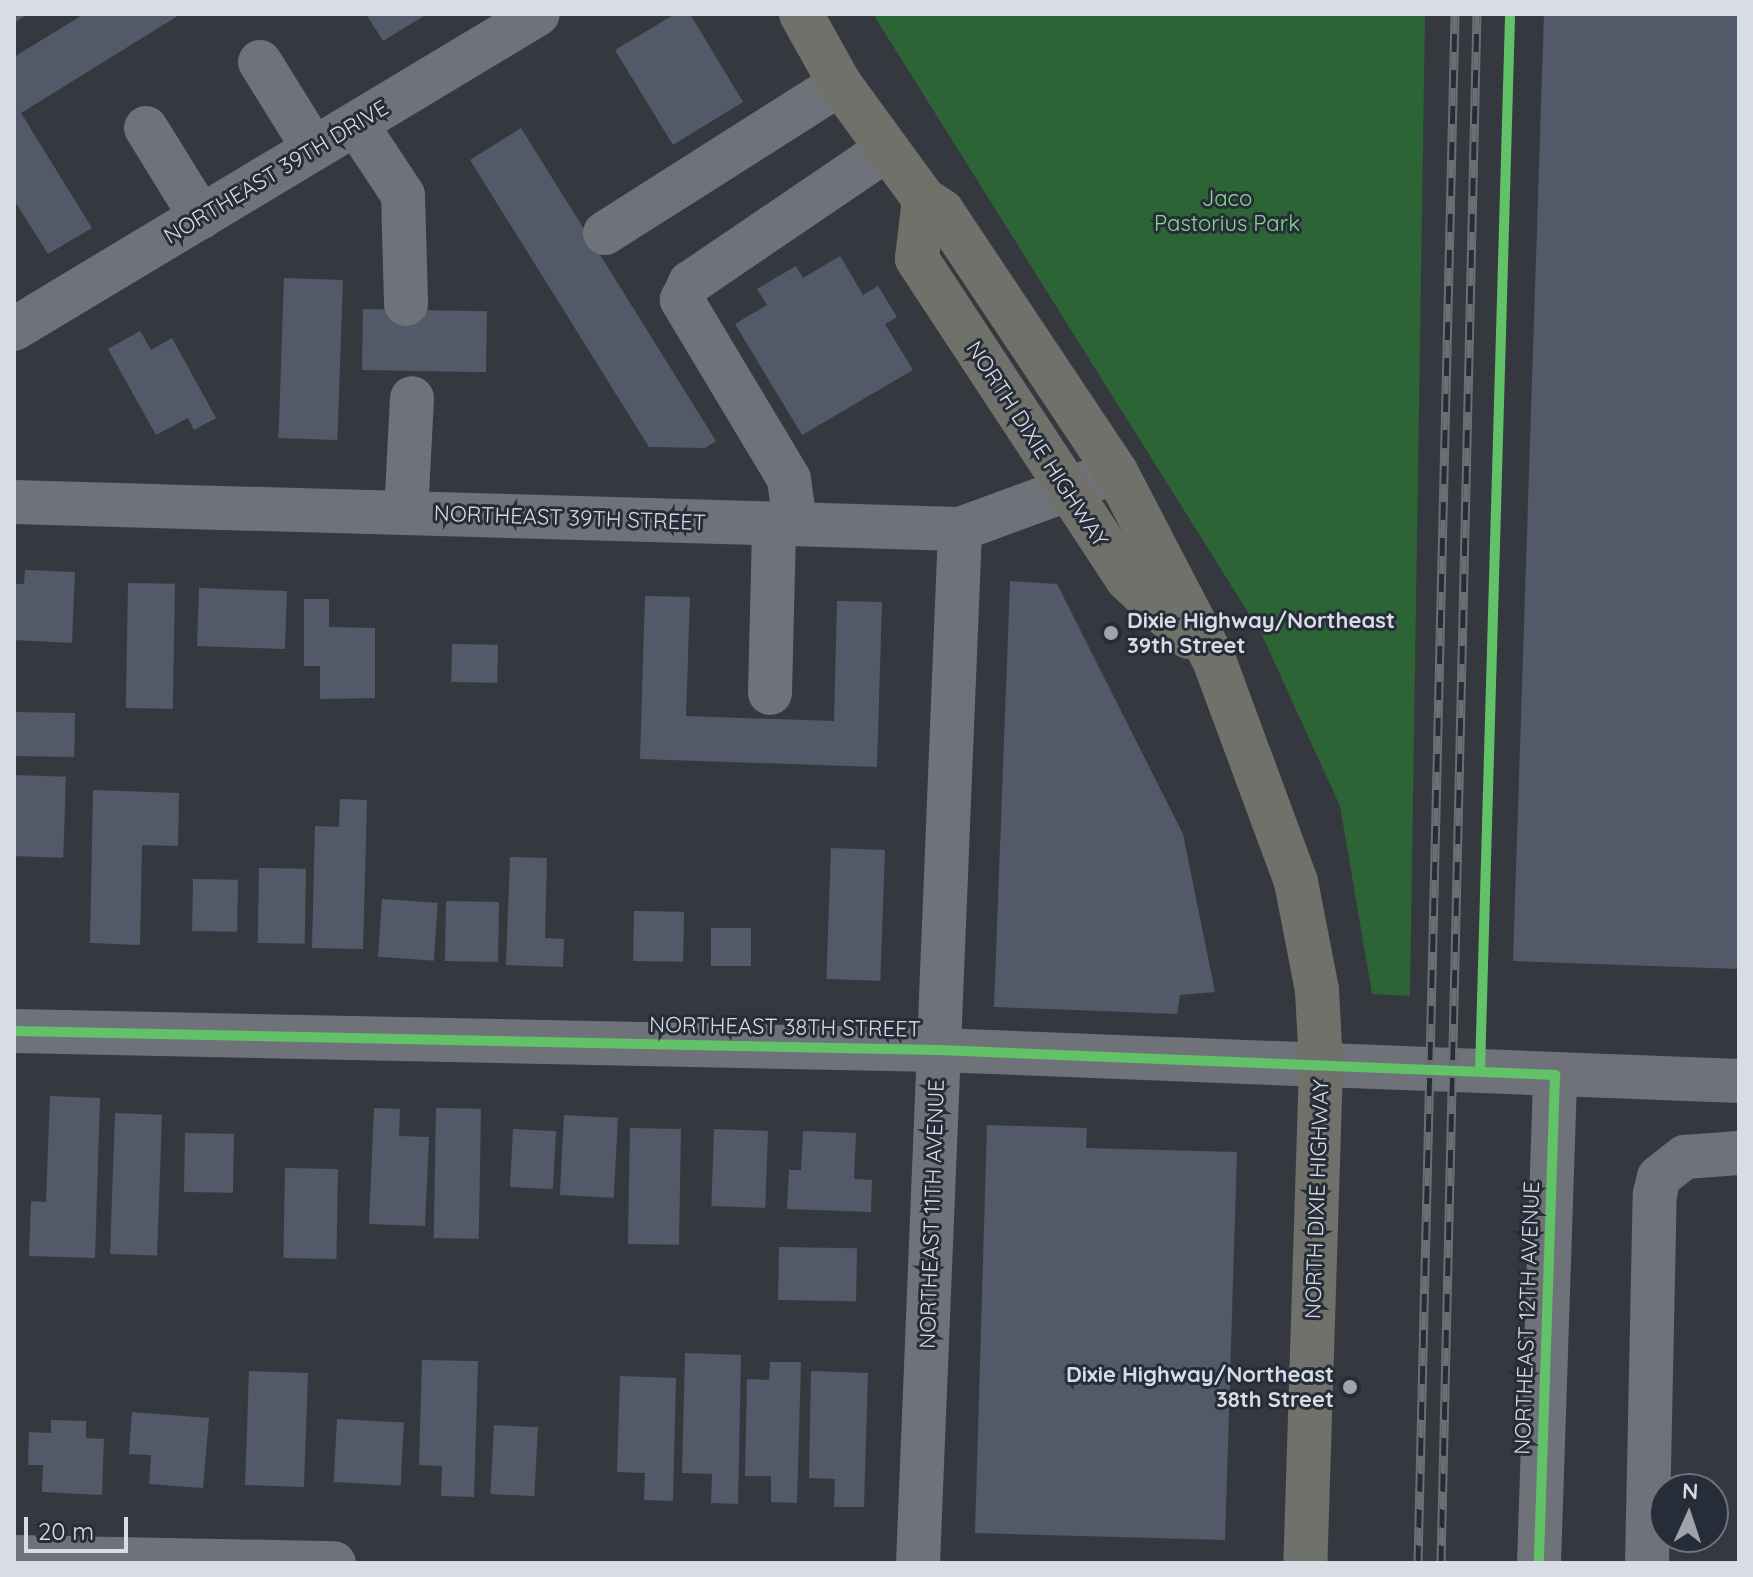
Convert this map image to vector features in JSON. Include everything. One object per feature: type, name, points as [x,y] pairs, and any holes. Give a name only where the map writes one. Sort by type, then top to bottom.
[{"type":"main road","name":"NORTH DIXIE HIGHWAY","points":[[801,14],[840,84],[924,199],[942,211],[1116,472],[1214,660],[1296,882],[1317,990],[1321,1066],[1305,1563]]},
{"type":"main road","name":"NORTH DIXIE HIGHWAY","points":[[924,199],[917,259],[1127,579],[1214,660]]},
{"type":"street","name":"NORTHEAST 39TH DRIVE","points":[[14,329],[538,14]]},
{"type":"street","points":[[260,62],[314,149]]},
{"type":"street","points":[[605,233],[840,84]]},
{"type":"street","points":[[356,124],[403,195],[406,304]]},
{"type":"street","points":[[146,128],[201,217]]},
{"type":"street","points":[[770,693],[789,479],[682,300],[690,283],[887,149]]},
{"type":"street","points":[[406,513],[412,398]]},
{"type":"street","name":"NORTHEAST 39TH STREET","points":[[14,502],[960,529],[1116,472]]},
{"type":"street","name":"NORTHEAST 11TH AVENUE","points":[[918,1563],[960,529]]},
{"type":"street","name":"NORTHEAST 38TH STREET","points":[[14,1031],[938,1050],[1739,1081]]},
{"type":"street","name":"NORTHEAST 12TH AVENUE","points":[[1539,1563],[1555,1075]]},
{"type":"street","points":[[1647,1563],[1655,1194],[1659,1177],[1685,1157],[1739,1153]]},
{"type":"street","points":[[14,1557],[334,1563]]},
{"type":"green space","name":"Jaco Pastorius Park","points":[[873,14],[1425,14],[1410,996],[1372,994],[1340,806],[1261,633]]},
{"type":"building","points":[[14,14],[28,14],[14,23]]},
{"type":"building","points":[[84,14],[181,14],[21,113],[92,228],[48,254],[14,200],[14,57]]},
{"type":"building","points":[[366,14],[427,14],[383,41]]},
{"type":"building","points":[[675,14],[690,14],[743,102],[673,145],[615,50]]},
{"type":"building","points":[[1544,14],[1739,14],[1739,969],[1513,961]]},
{"type":"building","points":[[521,128],[716,441],[705,448],[649,447],[470,160]]},
{"type":"building","points":[[840,256],[863,295],[878,286],[897,317],[885,324],[913,370],[802,435],[735,324],[767,305],[757,289],[796,266],[803,278]]},
{"type":"building","points":[[284,278],[343,280],[337,440],[278,438]]},
{"type":"building","points":[[363,309],[487,311],[486,372],[362,370]]},
{"type":"building","points":[[140,331],[151,350],[172,338],[216,418],[194,430],[188,418],[156,435],[108,349]]},
{"type":"building","points":[[25,570],[75,572],[72,643],[14,640],[14,584],[24,584]]},
{"type":"building","points":[[1010,581],[1057,584],[1183,834],[1215,992],[1180,995],[1177,1014],[994,1007]]},
{"type":"building","points":[[128,583],[175,584],[173,709],[126,708]]},
{"type":"building","points":[[199,588],[287,591],[285,649],[197,646]]},
{"type":"building","points":[[645,596],[690,597],[686,716],[834,721],[837,601],[882,602],[877,767],[640,759]]},
{"type":"building","points":[[304,599],[329,599],[329,627],[375,628],[375,698],[320,699],[320,666],[304,666]]},
{"type":"building","points":[[452,644],[498,645],[497,683],[451,682]]},
{"type":"building","points":[[14,712],[75,713],[74,757],[14,756]]},
{"type":"building","points":[[14,775],[66,777],[63,858],[14,856]]},
{"type":"building","points":[[93,790],[179,793],[178,846],[142,845],[140,945],[90,943]]},
{"type":"building","points":[[340,799],[367,800],[363,949],[312,948],[315,826],[339,827]]},
{"type":"building","points":[[831,848],[885,850],[880,981],[826,979]]},
{"type":"building","points":[[510,857],[547,858],[545,938],[564,939],[563,967],[506,965]]},
{"type":"building","points":[[259,868],[306,869],[305,944],[258,943]]},
{"type":"building","points":[[193,879],[238,880],[237,932],[192,931]]},
{"type":"building","points":[[382,899],[438,903],[434,961],[378,957]]},
{"type":"building","points":[[446,901],[499,902],[498,962],[445,961]]},
{"type":"building","points":[[634,911],[684,912],[683,962],[633,961]]},
{"type":"building","points":[[711,928],[751,928],[751,966],[711,966]]},
{"type":"building","points":[[50,1096],[100,1098],[95,1258],[29,1256],[31,1201],[46,1202]]},
{"type":"building","points":[[374,1108],[400,1109],[399,1136],[429,1137],[425,1226],[369,1224]]},
{"type":"building","points":[[436,1108],[481,1109],[479,1239],[434,1238]]},
{"type":"building","points":[[115,1113],[162,1115],[157,1256],[110,1254]]},
{"type":"building","points":[[564,1115],[618,1118],[614,1198],[560,1195]]},
{"type":"building","points":[[987,1125],[1087,1128],[1086,1148],[1237,1152],[1225,1540],[975,1533]]},
{"type":"building","points":[[630,1128],[681,1129],[679,1245],[628,1244]]},
{"type":"building","points":[[513,1129],[556,1131],[553,1189],[510,1187]]},
{"type":"building","points":[[714,1129],[768,1131],[765,1208],[711,1206]]},
{"type":"building","points":[[803,1131],[856,1133],[854,1179],[872,1180],[871,1212],[787,1209],[789,1170],[801,1170]]},
{"type":"building","points":[[185,1133],[234,1134],[233,1193],[184,1192]]},
{"type":"building","points":[[285,1168],[338,1169],[336,1259],[283,1258]]},
{"type":"building","points":[[779,1247],[857,1248],[856,1301],[778,1300]]},
{"type":"building","points":[[685,1353],[741,1355],[738,1504],[711,1503],[712,1474],[682,1473]]},
{"type":"building","points":[[422,1360],[478,1361],[474,1497],[441,1496],[442,1466],[419,1465]]},
{"type":"building","points":[[770,1362],[801,1362],[797,1503],[771,1502],[771,1476],[745,1476],[747,1379],[769,1380]]},
{"type":"building","points":[[249,1371],[308,1373],[304,1487],[245,1485]]},
{"type":"building","points":[[811,1371],[868,1373],[864,1507],[834,1507],[835,1479],[809,1478]]},
{"type":"building","points":[[620,1376],[676,1378],[673,1501],[644,1500],[645,1473],[617,1472]]},
{"type":"building","points":[[132,1412],[209,1418],[203,1488],[149,1484],[151,1455],[129,1454]]},
{"type":"building","points":[[337,1419],[404,1423],[401,1485],[334,1482]]},
{"type":"building","points":[[51,1420],[86,1421],[86,1438],[104,1439],[102,1495],[42,1492],[43,1465],[28,1465],[29,1432],[51,1433]]},
{"type":"building","points":[[494,1425],[538,1427],[534,1496],[490,1494]]},
{"type":"railway","points":[[1418,1563],[1455,14]]},
{"type":"railway","points":[[1441,1563],[1477,14]]},
{"type":"cycle path","points":[[1480,1071],[1510,14]]},
{"type":"cycle path","points":[[14,1031],[938,1050],[1555,1075],[1539,1563]]},
{"type":"place","name":"Dixie Highway/Northeast 39th Street","points":[[1111,633]]},
{"type":"place","name":"Dixie Highway/Northeast 38th Street","points":[[1350,1387]]}]
